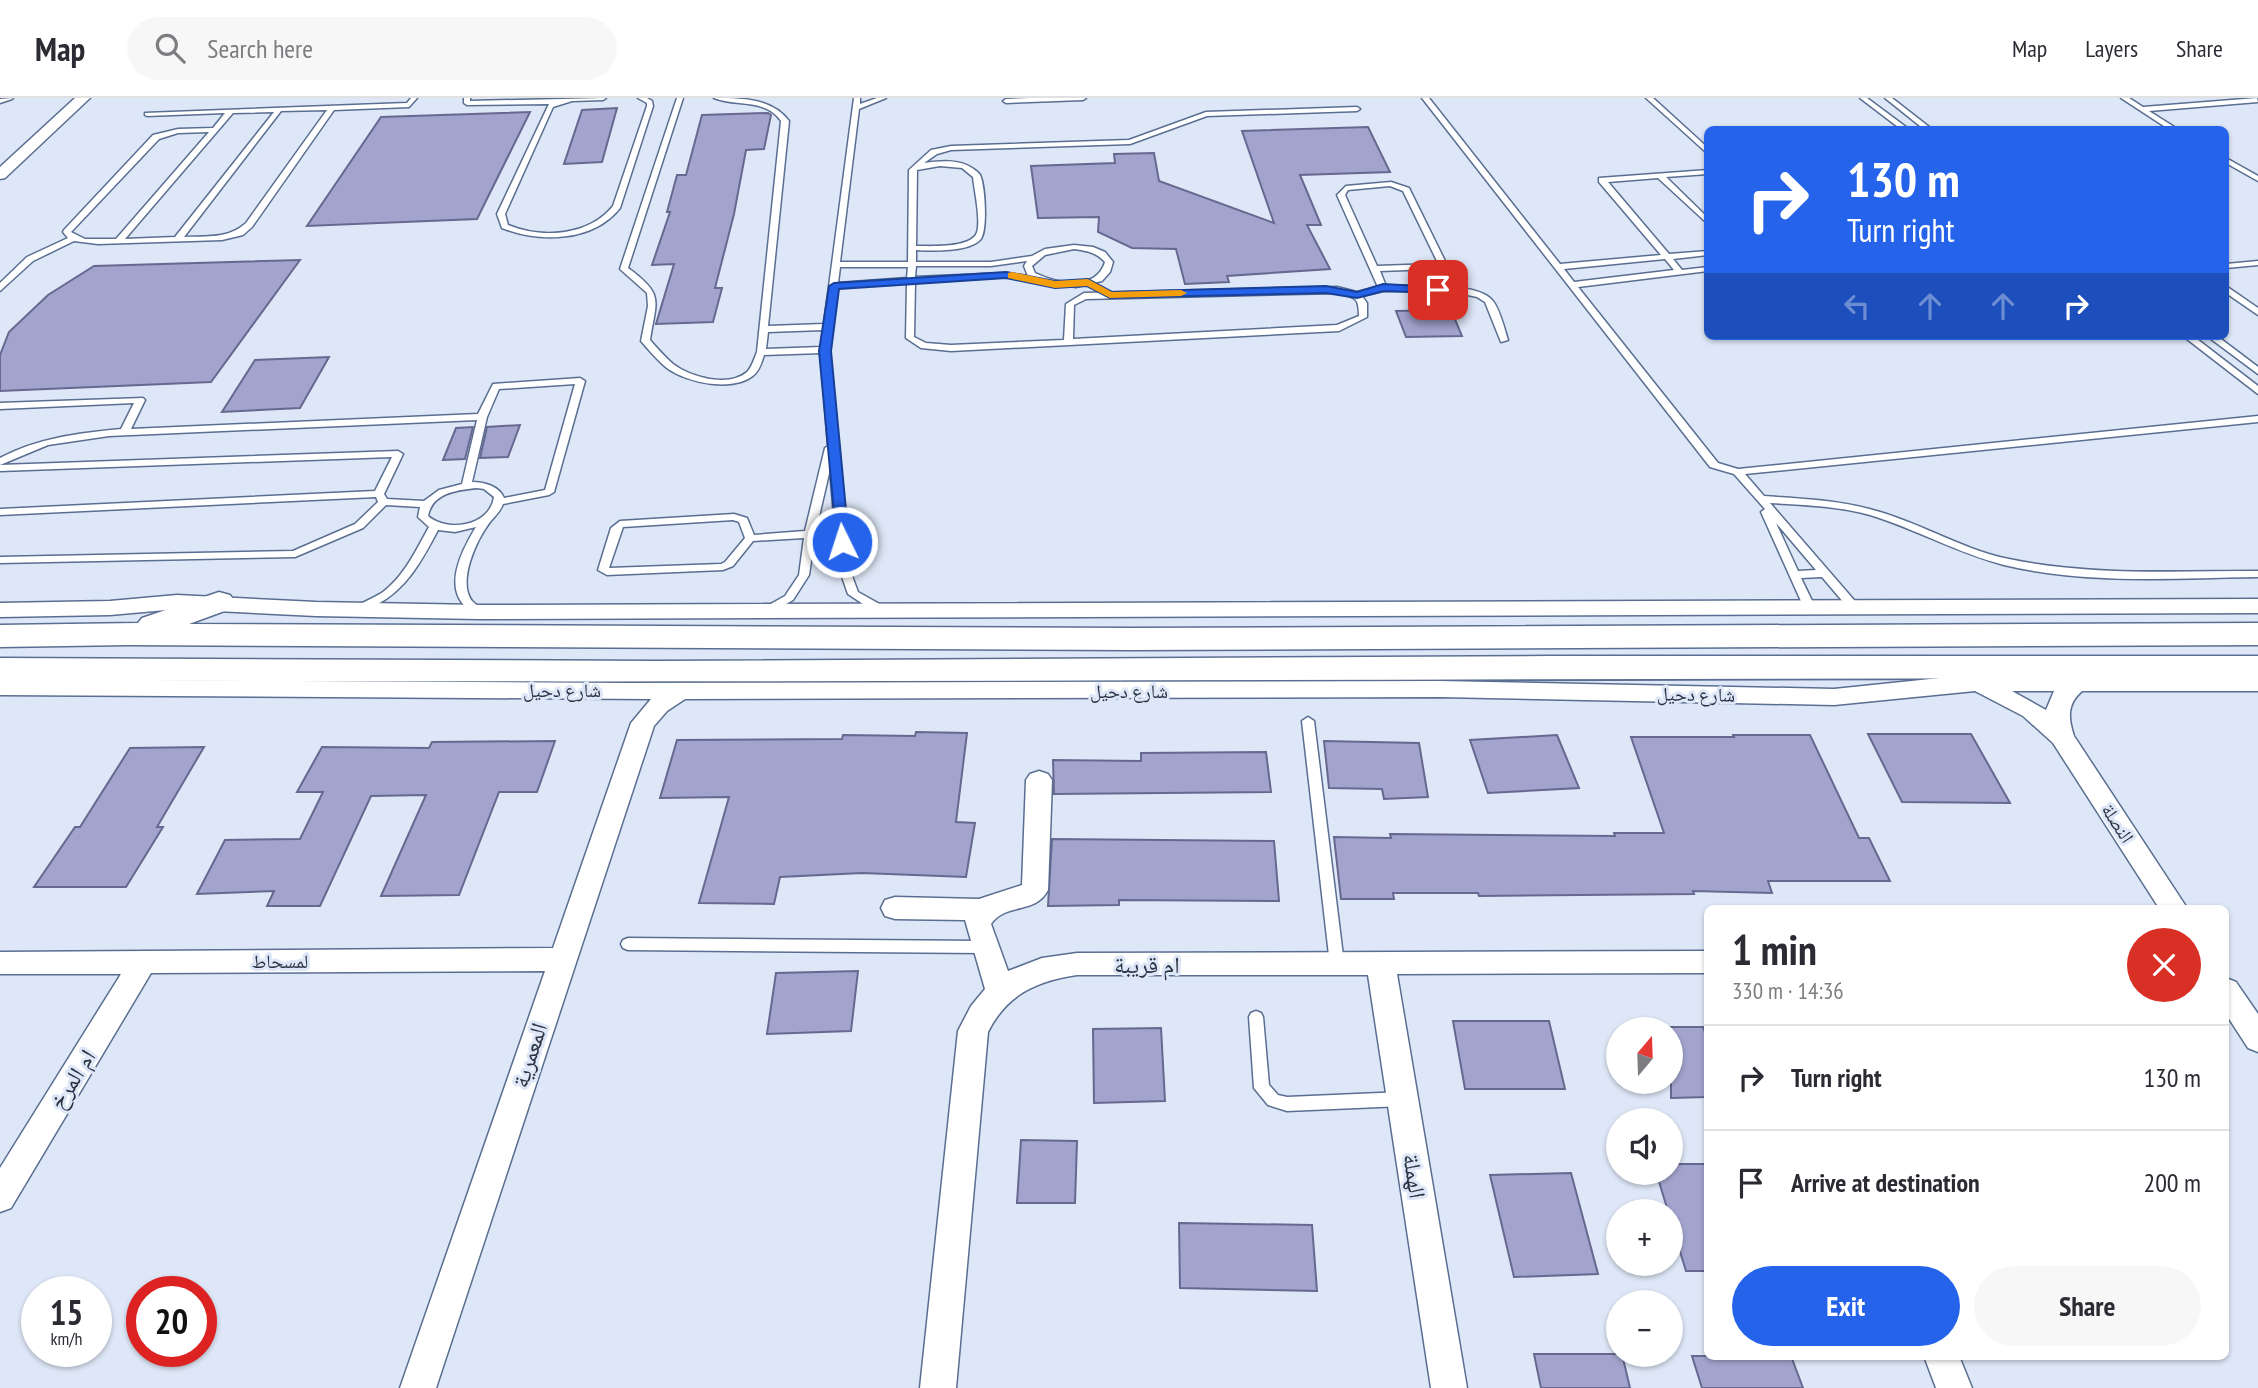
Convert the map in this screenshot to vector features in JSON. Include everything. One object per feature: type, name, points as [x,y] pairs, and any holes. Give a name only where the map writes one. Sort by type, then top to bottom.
[{"type":"main road","points":[[128,634],[219,603]]},
{"type":"main road","points":[[0,636],[128,634],[1083,639],[2258,634]]},
{"type":"main road","points":[[1549,667],[1908,690]]},
{"type":"main road","name":"شارع دحيل","points":[[0,669],[671,672],[1549,667],[2258,667]]},
{"type":"main road","points":[[113,669],[174,687]]},
{"type":"street","points":[[0,175],[83,98]]},
{"type":"street","points":[[0,610],[87,609],[177,602],[479,612],[2258,606]]},
{"type":"street","name":"النصلة","points":[[2062,737],[2056,710],[2067,689],[2078,682]]},
{"type":"street","name":"شارع دحيل","points":[[0,687],[625,691],[1440,689],[1834,697],[1969,683],[2258,683]]},
{"type":"street","name":"النصلة","points":[[1969,683],[2012,699],[2031,710],[2062,737],[2171,905]]},
{"type":"street","points":[[625,691],[637,705],[643,723]]},
{"type":"street","name":"المعمرية","points":[[418,1388],[643,723],[659,705],[680,691]]},
{"type":"street","points":[[895,908],[983,910],[996,902],[1024,898],[1035,890],[1040,780]]},
{"type":"street","points":[[983,910],[977,923],[1000,990]]},
{"type":"street","name":"لمسحاط","points":[[0,963],[561,959]]},
{"type":"street","name":"ام المرخ","points":[[0,1197],[144,961]]},
{"type":"street","name":"ام قريبة","points":[[938,1388],[973,1031],[983,1009],[1000,990],[1023,975],[1049,967],[1077,964],[1704,962]]},
{"type":"street","name":"الهملة","points":[[1381,964],[1449,1388]]},
{"type":"street","points":[[2229,995],[2258,1039]]},
{"type":"street","points":[[1943,1360],[1954,1388]]},
{"type":"lane","points":[[0,101],[10,98]]},
{"type":"lane","points":[[297,109],[305,98]]},
{"type":"lane","points":[[147,114],[409,105],[414,98]]},
{"type":"lane","points":[[467,98],[467,103],[559,102],[603,98]]},
{"type":"lane","points":[[559,102],[548,109],[501,214],[505,226],[515,232],[537,235],[570,233],[598,224],[614,212],[650,104],[641,98]]},
{"type":"lane","points":[[680,98],[624,270],[649,286],[654,299],[645,341],[673,368],[711,382],[743,379],[753,371],[761,352],[785,121],[779,111],[764,104],[717,98]]},
{"type":"lane","points":[[879,609],[862,602],[848,586],[843,565],[825,351],[856,103],[883,98]]},
{"type":"lane","points":[[1006,101],[1083,98]]},
{"type":"lane","points":[[1425,98],[1714,465],[1738,472],[2258,419]]},
{"type":"lane","points":[[1649,98],[1704,148]]},
{"type":"lane","points":[[1864,98],[1902,126]]},
{"type":"lane","points":[[1888,98],[1925,126]]},
{"type":"lane","points":[[2124,98],[2170,126]]},
{"type":"lane","points":[[2142,109],[2258,100]]},
{"type":"lane","points":[[215,130],[178,131],[156,137],[67,232],[72,239],[82,242],[177,240],[222,238],[240,233],[249,226],[332,108]]},
{"type":"lane","points":[[915,167],[934,152],[951,148],[1137,141],[1206,114],[1357,108]]},
{"type":"lane","points":[[177,240],[279,110]]},
{"type":"lane","points":[[118,241],[231,111]]},
{"type":"lane","points":[[2229,162],[2258,179]]},
{"type":"lane","points":[[914,248],[962,246],[976,241],[981,233],[975,172],[947,164],[915,167]]},
{"type":"lane","points":[[915,167],[909,333],[914,342],[937,348],[1339,328],[1363,317],[1363,303],[1357,295]]},
{"type":"lane","points":[[1679,271],[1602,180],[1704,172]]},
{"type":"lane","points":[[1660,176],[1704,218]]},
{"type":"lane","points":[[1376,269],[1434,267],[1440,265],[1441,261],[1406,190],[1391,184],[1346,188],[1341,195],[1383,288]]},
{"type":"lane","points":[[0,288],[30,258],[72,239]]},
{"type":"lane","points":[[834,286],[1006,275],[1055,284],[1088,282],[1101,277],[1108,270],[1109,261],[1102,254],[1073,247],[1042,251],[1032,258],[991,264],[837,265]]},
{"type":"lane","points":[[1558,267],[1704,253]]},
{"type":"lane","points":[[1032,258],[1028,266],[1031,274],[1041,280]]},
{"type":"lane","points":[[2229,266],[2258,263]]},
{"type":"lane","points":[[1572,285],[1704,269]]},
{"type":"lane","points":[[1088,282],[1110,295]]},
{"type":"lane","points":[[1068,342],[1070,304],[1084,296],[1326,289],[1357,295],[1383,288],[1466,291],[1485,297],[1504,340]]},
{"type":"lane","points":[[2229,291],[2258,312]]},
{"type":"lane","points":[[765,329],[827,327]]},
{"type":"lane","points":[[2192,340],[2258,391]]},
{"type":"lane","points":[[2217,340],[2258,370]]},
{"type":"lane","points":[[761,352],[825,351]]},
{"type":"lane","points":[[466,486],[482,417],[496,386],[581,383],[548,494],[500,502]]},
{"type":"lane","points":[[0,406],[140,400],[125,432]]},
{"type":"lane","points":[[0,462],[20,450],[54,440],[125,432],[482,417]]},
{"type":"lane","points":[[768,609],[789,598],[802,583],[810,534],[834,434]]},
{"type":"lane","points":[[0,468],[398,454],[381,498],[368,520],[295,554],[0,560]]},
{"type":"lane","points":[[1738,472],[1854,607]]},
{"type":"lane","points":[[488,517],[461,528],[434,527],[423,517],[426,504],[443,492],[466,486],[487,487],[495,491],[500,502]]},
{"type":"lane","points":[[0,512],[381,498],[426,504]]},
{"type":"lane","points":[[1760,499],[1820,504],[1875,513],[1937,539],[2005,562],[2071,574],[2258,574]]},
{"type":"lane","points":[[1760,499],[1810,607]]},
{"type":"lane","points":[[479,612],[466,603],[460,592],[460,585],[469,550],[500,502]]},
{"type":"lane","points":[[750,538],[743,520],[734,517],[620,524],[616,528],[603,570],[611,573],[723,567],[729,564],[750,538],[810,534]]},
{"type":"lane","points":[[358,610],[382,598],[404,581],[434,527]]},
{"type":"lane","points":[[1794,575],[1825,573]]},
{"type":"lane","points":[[1308,721],[1337,964]]},
{"type":"lane","points":[[628,944],[984,947]]},
{"type":"lane","points":[[1256,1017],[1262,1088],[1273,1100],[1287,1104],[1403,1099]]},
{"type":"building","points":[[617,108],[602,162],[564,164],[582,110]]},
{"type":"building","points":[[530,112],[477,219],[307,226],[381,117]]},
{"type":"building","points":[[702,115],[771,115],[764,149],[746,150],[734,214],[715,288],[722,288],[713,322],[656,324],[674,264],[652,265],[670,212],[667,212],[677,175],[686,175]]},
{"type":"building","points":[[1368,127],[1390,172],[1300,175],[1321,225],[1307,225],[1330,269],[1227,276],[1229,282],[1185,284],[1176,249],[1132,248],[1098,232],[1099,217],[1038,218],[1031,166],[1115,163],[1114,154],[1154,153],[1159,181],[1274,223],[1242,131]]},
{"type":"building","points":[[300,260],[211,382],[0,391],[0,355],[9,332],[48,295],[94,266]]},
{"type":"building","points":[[1451,310],[1462,336],[1406,337],[1396,311]]},
{"type":"building","points":[[329,357],[300,408],[222,412],[255,360]]},
{"type":"building","points":[[520,425],[508,457],[480,458],[487,427]]},
{"type":"building","points":[[473,427],[465,459],[443,460],[456,428]]},
{"type":"building","points":[[916,732],[967,733],[956,822],[975,823],[966,877],[862,873],[780,877],[774,904],[699,903],[729,797],[660,798],[677,740],[842,739],[843,735],[915,736]]},
{"type":"building","points":[[1868,734],[1971,734],[2010,803],[1902,802]]},
{"type":"building","points":[[1557,735],[1579,788],[1488,793],[1470,740]]},
{"type":"building","points":[[1733,735],[1810,735],[1859,838],[1869,838],[1890,881],[1768,881],[1772,893],[1693,891],[1694,894],[1479,896],[1478,893],[1393,893],[1394,899],[1341,899],[1334,837],[1391,838],[1390,834],[1615,836],[1614,833],[1664,833],[1631,737],[1734,737]]},
{"type":"building","points":[[555,741],[537,792],[499,792],[459,895],[381,896],[426,795],[371,796],[320,906],[267,906],[274,891],[197,894],[225,840],[300,839],[323,792],[297,792],[322,747],[429,748],[432,742]]},
{"type":"building","points":[[1324,741],[1419,743],[1428,797],[1384,799],[1382,789],[1329,788]]},
{"type":"building","points":[[204,747],[157,827],[163,827],[126,887],[34,887],[75,827],[80,827],[130,748]]},
{"type":"building","points":[[1266,752],[1271,792],[1054,794],[1053,760],[1141,761],[1141,753]]},
{"type":"building","points":[[1052,839],[1274,841],[1279,901],[1119,900],[1119,905],[1048,906]]},
{"type":"building","points":[[858,971],[851,1031],[767,1034],[776,973]]},
{"type":"building","points":[[1453,1021],[1549,1021],[1565,1089],[1465,1089]]},
{"type":"building","points":[[1684,1027],[1703,1027],[1704,1029],[1704,1097],[1671,1098],[1671,1094],[1684,1094]]},
{"type":"building","points":[[1161,1028],[1165,1101],[1094,1103],[1093,1029]]},
{"type":"building","points":[[1021,1140],[1077,1141],[1075,1203],[1017,1203]]},
{"type":"building","points":[[1683,1164],[1704,1164],[1704,1271],[1686,1271],[1683,1261],[1683,1199],[1664,1199],[1660,1185],[1683,1185]]},
{"type":"building","points":[[1571,1173],[1598,1274],[1514,1277],[1490,1175]]},
{"type":"building","points":[[1179,1223],[1312,1225],[1317,1291],[1180,1288]]},
{"type":"building","points":[[1534,1354],[1606,1354],[1606,1367],[1625,1367],[1630,1388],[1541,1388]]},
{"type":"building","points":[[1692,1356],[1704,1356],[1704,1360],[1792,1360],[1803,1388],[1702,1388]]},
{"type":"slow traffic","points":[[1012,275],[1055,284],[1088,282],[1110,295],[1181,293]]},
{"type":"route","points":[[842,542],[825,351],[834,286],[1006,275],[1055,284],[1088,282],[1110,295],[1326,289],[1357,295],[1383,288],[1438,290]]}]
